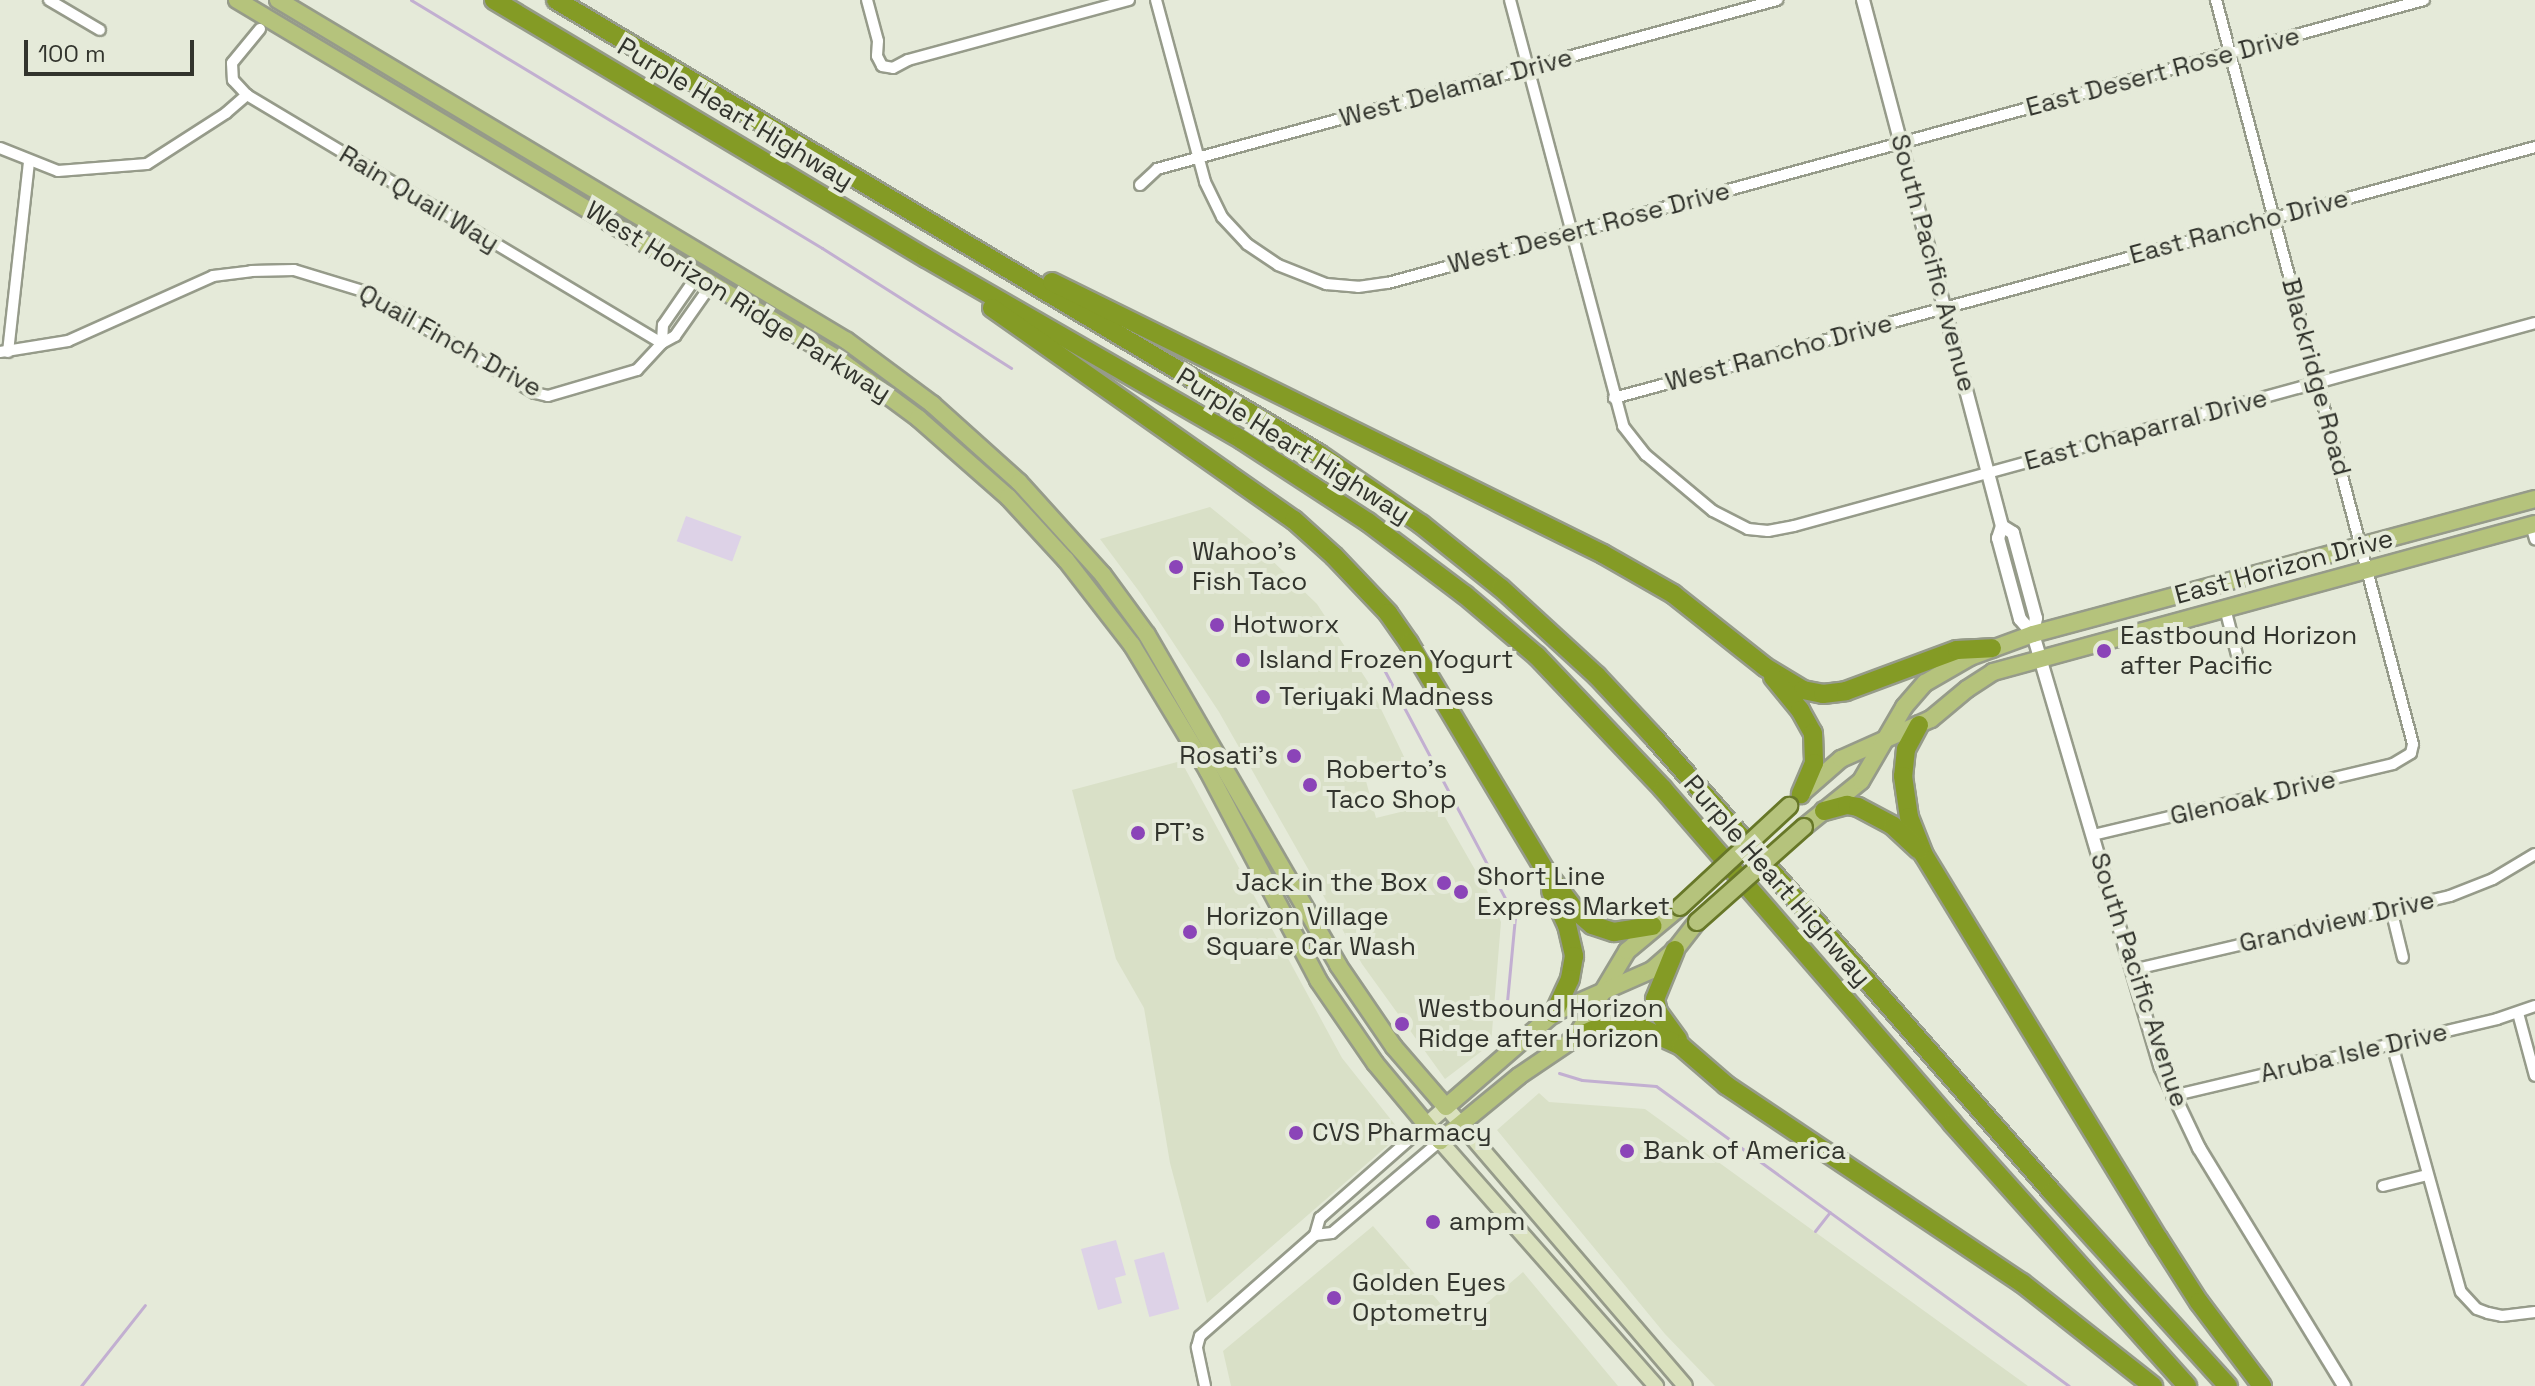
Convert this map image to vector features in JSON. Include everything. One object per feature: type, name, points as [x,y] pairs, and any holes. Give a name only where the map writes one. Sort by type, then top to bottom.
[{"type":"highway","name":"Purple Heart Highway","points":[[494,0],[926,258],[1314,484],[1422,560],[1537,656],[1663,789],[1952,1123],[2187,1386]]},
{"type":"highway","name":"Purple Heart Highway","points":[[556,0],[1319,454],[1421,524],[1545,626],[1653,736],[2052,1192],[2228,1386]]},
{"type":"highway","points":[[904,206],[1238,377],[1603,554],[1673,594],[1765,667],[1803,690],[1834,693],[1957,650],[1992,648]]},
{"type":"highway","points":[[926,258],[1294,520],[1351,572],[1388,613],[1409,643],[1544,869],[1576,911],[1592,925],[1625,933],[1653,926]]},
{"type":"highway","points":[[1765,667],[1800,710],[1813,733],[1814,763],[1795,800]]},
{"type":"highway","points":[[1919,725],[1906,749],[1903,776],[1909,817],[1924,855],[2166,1251],[2199,1302],[2262,1386]]},
{"type":"highway","points":[[1824,811],[1847,805],[1858,807],[1893,826],[1924,855]]},
{"type":"highway","points":[[1544,869],[1567,925],[1574,956],[1570,979],[1554,1013]]},
{"type":"highway","points":[[1675,950],[1656,994],[1655,1005],[1681,1046]]},
{"type":"highway","points":[[1575,1038],[1600,1027],[1635,1025],[1681,1046],[1726,1085],[2022,1283],[2153,1386]]},
{"type":"main road","name":"West Horizon Ridge Parkway","points":[[237,0],[841,361],[939,435],[1008,497],[1066,560],[1119,627],[1175,714],[1318,980],[1375,1063],[1440,1141]]},
{"type":"main road","name":"West Horizon Ridge Parkway","points":[[278,0],[801,312],[885,368],[952,422],[1052,516],[1113,589],[1155,647],[1356,993],[1394,1047],[1685,1386]]},
{"type":"main road","points":[[706,278],[715,270],[780,309],[801,312]]},
{"type":"main road","points":[[939,435],[952,422]]},
{"type":"main road","name":"East Horizon Drive","points":[[1446,1107],[1554,1013],[1652,970],[1675,950],[1697,922],[1804,827],[1854,789],[1904,707],[1925,683],[1949,667],[2033,634],[2535,499]]},
{"type":"main road","name":"East Horizon Drive","points":[[1575,1038],[1627,951],[1653,926],[1680,907],[1841,759],[1919,725],[1985,677],[2040,658],[2368,569],[2534,529]]},
{"type":"main road","points":[[1066,560],[1078,558],[1100,584],[1113,589]]},
{"type":"main road","points":[[1175,714],[1191,706]]},
{"type":"main road","points":[[1259,871],[1279,861]]},
{"type":"main road","points":[[1575,1038],[1519,1076],[1440,1141],[1652,1381],[1664,1361]]},
{"type":"main road","points":[[1426,1125],[1446,1107]]},
{"type":"street","points":[[49,0],[100,30]]},
{"type":"street","points":[[867,0],[878,41],[877,56],[882,66],[893,68],[908,60],[1129,0]]},
{"type":"street","name":"West Desert Rose Drive","points":[[1156,0],[1199,157],[1213,201],[1222,217],[1247,244],[1278,265],[1326,284],[1358,287],[1388,283],[1901,144]]},
{"type":"street","points":[[1510,0],[1614,398]]},
{"type":"street","name":"West Delamar Drive","points":[[1140,185],[1157,169],[1777,0]]},
{"type":"street","name":"South Pacific Avenue","points":[[1863,0],[2002,526],[2013,533],[2036,618],[2033,634],[2172,1096],[2199,1148],[2344,1386]]},
{"type":"street","name":"Blackridge Road","points":[[2216,0],[2411,733],[2411,753]]},
{"type":"street","name":"East Desert Rose Drive","points":[[1901,144],[2424,0]]},
{"type":"street","points":[[0,148],[58,171],[147,164],[226,113],[247,95],[233,80],[232,63],[262,15]]},
{"type":"street","name":"Rain Quail Way","points":[[247,95],[662,343]]},
{"type":"street","name":"East Rancho Drive","points":[[1944,308],[2535,147]]},
{"type":"street","points":[[4,352],[29,162]]},
{"type":"street","name":"Quail Finch Drive","points":[[4,352],[68,341],[178,289],[213,276],[294,270],[363,291],[535,393],[548,396],[637,370],[662,343],[675,336],[706,278]]},
{"type":"street","name":"Quail Finch Drive","points":[[662,343],[663,325],[706,278]]},
{"type":"street","name":"West Rancho Drive","points":[[1614,398],[1944,308]]},
{"type":"street","name":"East Chaparral Drive","points":[[1614,398],[1627,434],[1646,455],[1724,519],[1748,529],[1768,531],[2535,323]]},
{"type":"street","points":[[2225,608],[2237,655]]},
{"type":"street","name":"Glenoak Drive","points":[[2093,835],[2393,764],[2411,753]]},
{"type":"street","name":"Grandview Drive","points":[[2132,970],[2474,889],[2535,854]]},
{"type":"street","points":[[2391,909],[2403,958]]},
{"type":"street","name":"Aruba Isle Drive","points":[[2172,1096],[2518,1013],[2535,1006]]},
{"type":"street","points":[[2518,1013],[2535,1076]]},
{"type":"street","points":[[2392,1044],[2454,1277],[2461,1292],[2477,1309],[2502,1316],[2535,1312]]},
{"type":"street","points":[[1205,1386],[1197,1347],[1200,1336],[1315,1235],[1320,1218],[1426,1125]]},
{"type":"street","points":[[1315,1235],[1332,1233],[1440,1141]]},
{"type":"street","points":[[2383,1186],[2427,1175]]},
{"type":"shaded area","points":[[1210,507],[1252,541],[1317,604],[1368,682],[1408,765],[1366,781],[1376,818],[1437,803],[1490,896],[1501,922],[1491,1044],[1445,1079],[1362,964],[1219,712],[1141,594],[1100,539]]},
{"type":"shaded area","points":[[686,516],[741,536],[732,562],[677,541]]},
{"type":"shaded area","points":[[1181,761],[1342,1058],[1396,1126],[1394,1140],[1207,1303],[1170,1163],[1144,1008],[1116,959],[1072,790]]},
{"type":"shaded area","points":[[1539,1093],[1549,1102],[1645,1109],[2028,1386],[1715,1386],[1665,1334],[1497,1130]]},
{"type":"shaded area","points":[[1373,1226],[1460,1326],[1523,1272],[1618,1386],[1231,1386],[1223,1351]]},
{"type":"shaded area","points":[[1116,1240],[1126,1275],[1115,1278],[1122,1303],[1098,1310],[1081,1249]]},
{"type":"shaded area","points":[[1164,1252],[1179,1309],[1149,1317],[1134,1260]]},
{"type":"waterway","points":[[411,0],[822,248],[1011,368]]},
{"type":"waterway","points":[[1380,662],[1515,917],[1506,1012]]},
{"type":"waterway","points":[[1559,1073],[1582,1080],[1656,1086],[2069,1386]]},
{"type":"waterway","points":[[1815,1231],[1830,1212]]},
{"type":"waterway","points":[[81,1386],[145,1305]]},
{"type":"place","name":"Wahoo's Fish Taco","points":[[1176,567]]},
{"type":"place","name":"Hotworx","points":[[1217,625]]},
{"type":"place","name":"Eastbound Horizon after Pacific","points":[[2104,651]]},
{"type":"place","name":"Island Frozen Yogurt","points":[[1243,660]]},
{"type":"place","name":"Teriyaki Madness","points":[[1263,697]]},
{"type":"place","name":"Rosati's","points":[[1294,756]]},
{"type":"place","name":"Roberto's Taco Shop","points":[[1310,785]]},
{"type":"place","name":"PT's","points":[[1138,833]]},
{"type":"place","name":"Jack in the Box","points":[[1444,883]]},
{"type":"place","name":"Short Line Express Market","points":[[1461,892]]},
{"type":"place","name":"Horizon Village Square Car Wash","points":[[1190,932]]},
{"type":"place","name":"Westbound Horizon Ridge after Horizon","points":[[1402,1024]]},
{"type":"place","name":"CVS Pharmacy","points":[[1296,1133]]},
{"type":"place","name":"Bank of America","points":[[1627,1151]]},
{"type":"place","name":"ampm","points":[[1433,1222]]},
{"type":"place","name":"Golden Eyes Optometry","points":[[1334,1298]]}]
